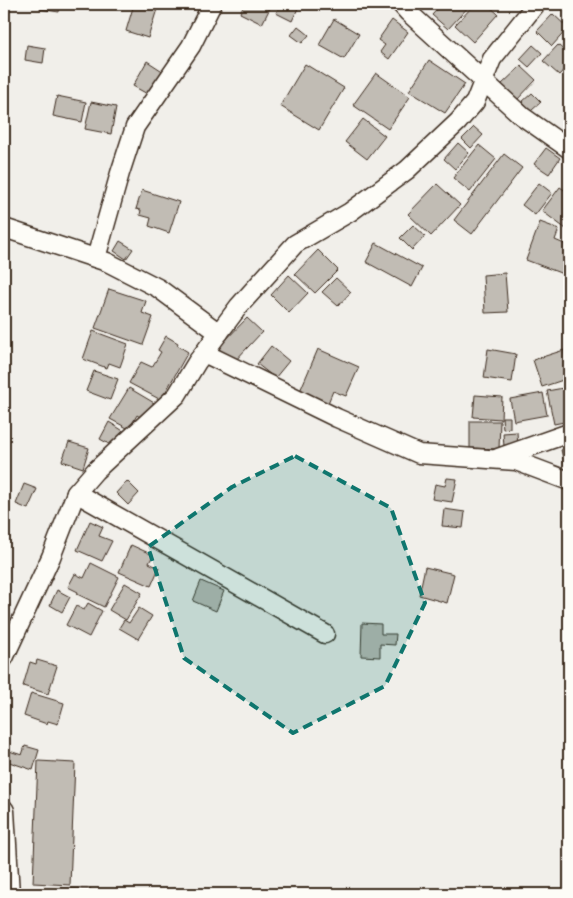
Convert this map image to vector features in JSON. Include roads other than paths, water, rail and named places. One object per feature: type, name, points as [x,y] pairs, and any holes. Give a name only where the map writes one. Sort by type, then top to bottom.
[{"type":"street","points":[[96,258],[135,127],[191,46],[212,4]]},
{"type":"street","points":[[401,4],[522,116],[569,149]]},
{"type":"street","points":[[4,658],[51,557],[76,494],[95,471],[177,395],[204,353],[239,306],[296,244],[350,212],[414,164],[458,122],[475,102],[492,59],[536,4]]},
{"type":"street","points":[[4,228],[107,262],[158,288],[219,333]]},
{"type":"street","points":[[204,353],[337,418],[419,454],[516,461],[569,481]]},
{"type":"street","points":[[495,459],[569,433]]},
{"type":"street","points":[[76,494],[325,634]]},
{"type":"street","points":[[4,809],[10,894]]}]
